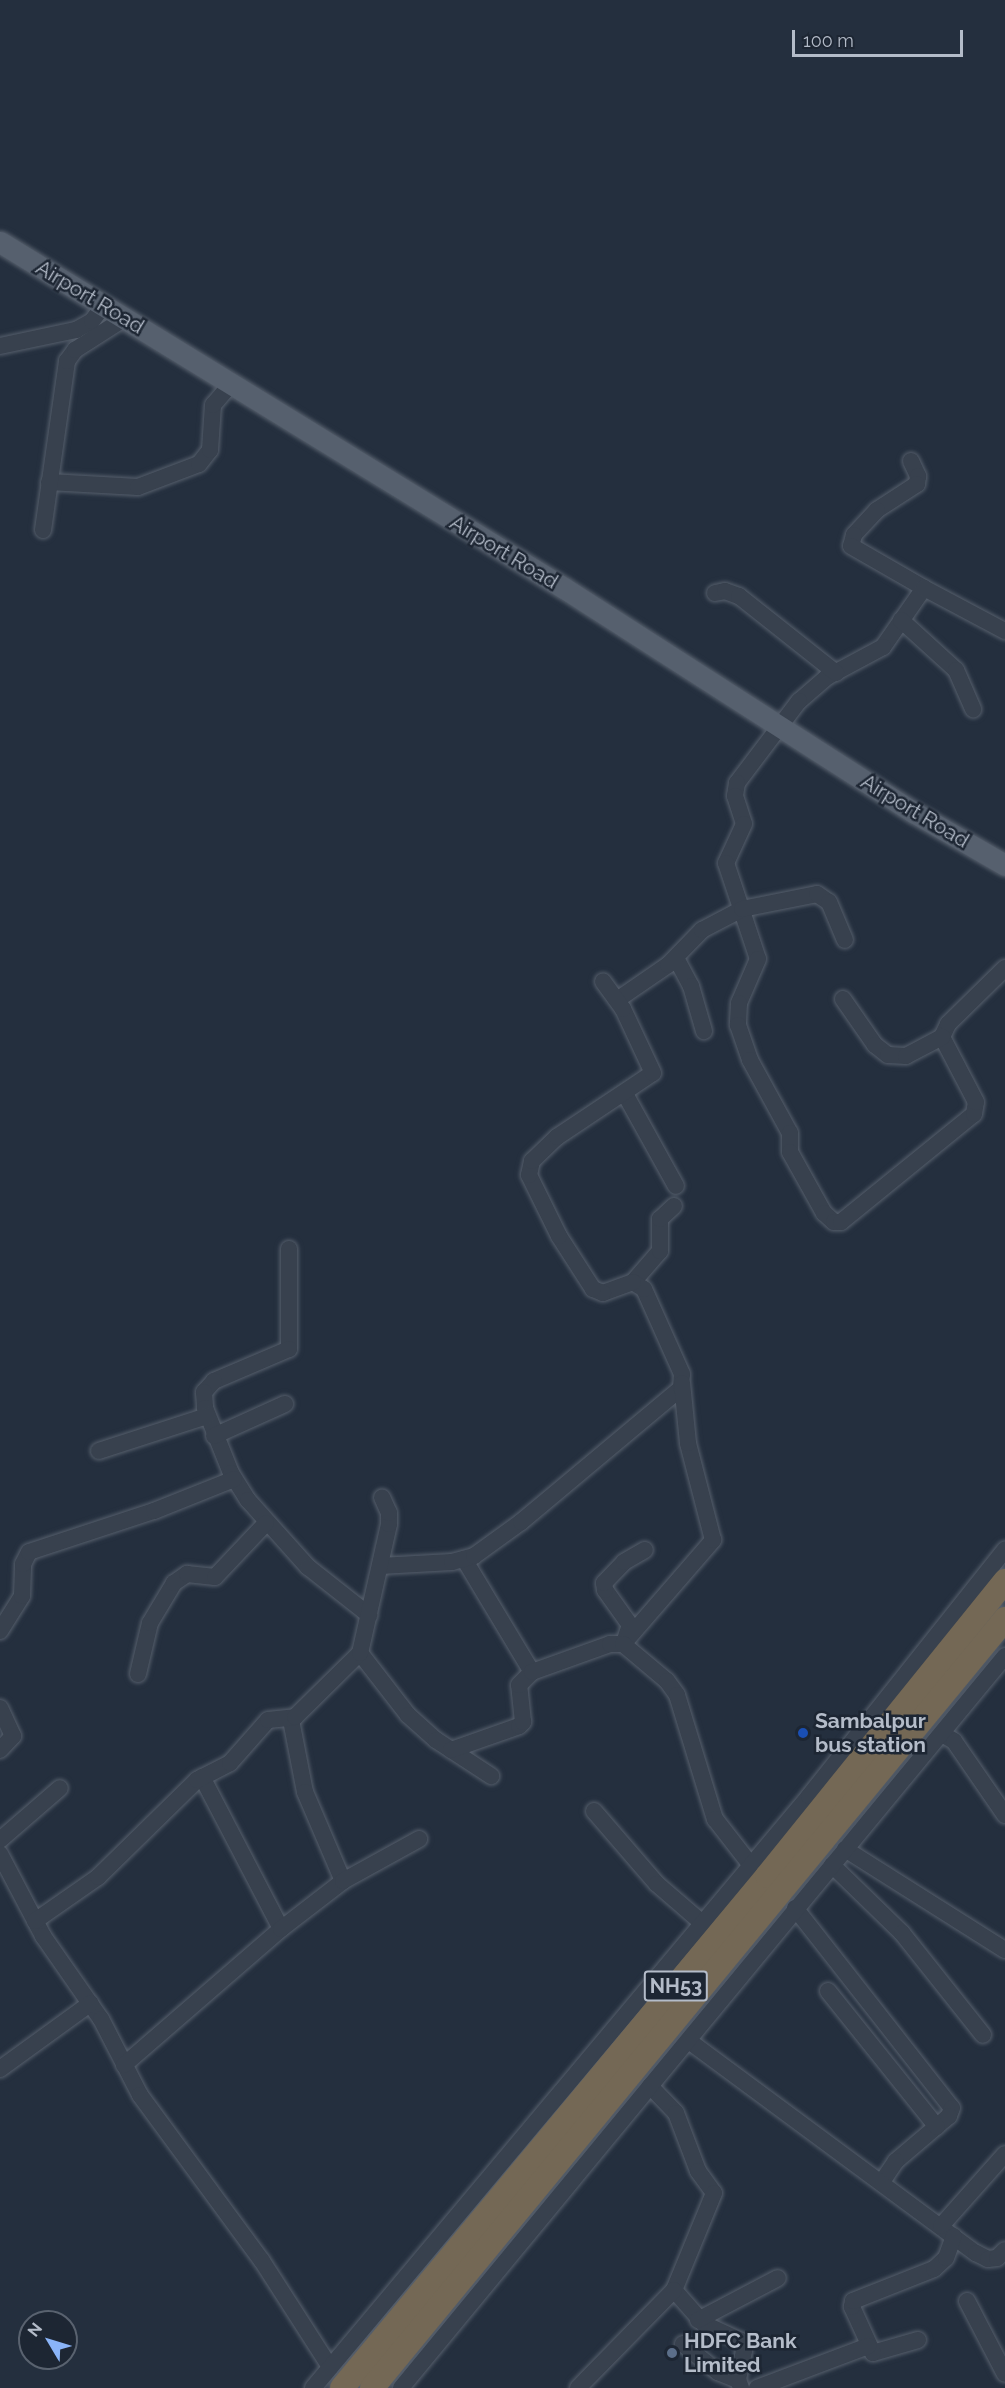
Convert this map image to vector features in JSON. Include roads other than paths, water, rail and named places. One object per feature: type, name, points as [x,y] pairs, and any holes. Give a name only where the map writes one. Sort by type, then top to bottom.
[{"type":"highway","name":"NH53","points":[[342,2388],[767,1876],[1005,1581]]},
{"type":"highway","name":"NH53","points":[[372,2388],[1005,1619]]},
{"type":"main road","name":"Airport Road","points":[[0,242],[781,726],[915,813],[1005,865]]},
{"type":"street","points":[[0,346],[26,344],[76,330],[92,321],[104,305]]},
{"type":"street","points":[[43,530],[67,361],[75,350],[125,318]]},
{"type":"street","points":[[49,482],[138,487],[199,464],[210,450],[213,405],[231,384]]},
{"type":"street","points":[[911,461],[918,476],[917,484],[877,510],[854,535],[851,546],[920,593],[1005,631]]},
{"type":"street","points":[[715,593],[732,592],[747,601],[836,673]]},
{"type":"street","points":[[920,593],[883,647],[811,689],[781,726],[735,791],[744,824],[726,863],[758,959],[739,1002],[738,1025],[750,1060],[790,1133],[790,1152],[824,1213],[834,1222],[841,1222],[974,1114],[976,1102],[942,1036]]},
{"type":"street","points":[[901,620],[956,669],[973,709]]},
{"type":"street","points":[[617,1000],[676,958],[702,930],[742,909],[817,894],[829,902],[845,940]]},
{"type":"street","points":[[676,958],[692,986],[704,1031]]},
{"type":"street","points":[[843,999],[875,1045],[888,1055],[906,1056],[942,1036],[948,1024],[1005,968]]},
{"type":"street","points":[[603,981],[617,1000],[653,1073],[625,1094],[557,1137],[540,1151],[528,1171],[559,1236],[588,1284],[603,1293],[633,1282],[660,1251],[660,1219],[674,1206]]},
{"type":"street","points":[[625,1094],[676,1186]]},
{"type":"street","points":[[289,1249],[289,1349],[214,1381],[204,1392],[207,1416],[234,1479],[266,1522],[313,1572],[369,1615]]},
{"type":"street","points":[[623,1644],[713,1540],[688,1443],[682,1374],[648,1296],[633,1282]]},
{"type":"street","points":[[380,1566],[464,1559],[489,1547],[676,1393],[682,1383]]},
{"type":"street","points":[[214,1436],[285,1404]]},
{"type":"street","points":[[99,1451],[207,1416]]},
{"type":"street","points":[[0,1631],[22,1596],[23,1564],[28,1552],[154,1511],[234,1479]]},
{"type":"street","points":[[35,1921],[98,1877],[161,1819],[185,1789],[202,1777],[230,1764],[268,1720],[291,1720],[360,1653],[389,1524],[389,1513],[382,1497]]},
{"type":"street","points":[[138,1674],[150,1623],[174,1583],[186,1574],[215,1577],[266,1522]]},
{"type":"street","points":[[623,1644],[630,1625],[604,1583],[624,1562],[645,1550]]},
{"type":"street","points":[[313,2388],[750,1864],[1005,1550]]},
{"type":"street","points":[[464,1559],[532,1672]]},
{"type":"street","points":[[451,1750],[519,1726],[523,1722],[519,1685],[532,1672],[610,1644],[623,1644],[667,1681],[677,1695],[715,1820],[750,1864]]},
{"type":"street","points":[[360,1653],[408,1714],[451,1750],[491,1776]]},
{"type":"street","points":[[401,2388],[1005,1656]]},
{"type":"street","points":[[0,1708],[13,1736],[0,1750]]},
{"type":"street","points":[[291,1720],[305,1792],[343,1881]]},
{"type":"street","points":[[942,1734],[954,1741],[1005,1815]]},
{"type":"street","points":[[202,1777],[281,1929]]},
{"type":"street","points":[[0,1840],[60,1788]]},
{"type":"street","points":[[594,1811],[657,1884],[701,1922]]},
{"type":"street","points":[[124,2065],[281,1929],[343,1881],[419,1839]]},
{"type":"street","points":[[845,1849],[1005,1950]]},
{"type":"street","points":[[0,1854],[35,1921],[91,2003],[141,2095],[262,2261],[330,2367]]},
{"type":"street","points":[[832,1865],[902,1933],[983,2035]]},
{"type":"street","points":[[795,1908],[950,2100],[950,2116],[896,2161],[882,2182]]},
{"type":"street","points":[[828,1991],[937,2127]]},
{"type":"street","points":[[0,2069],[91,2003]]},
{"type":"street","points":[[689,2041],[988,2259],[997,2258],[1005,2250]]},
{"type":"street","points":[[578,2388],[674,2290],[714,2193],[698,2171],[676,2113],[650,2086]]},
{"type":"street","points":[[918,2340],[878,2355],[868,2346],[853,2301],[934,2269],[946,2258],[948,2231],[1005,2154]]},
{"type":"street","points":[[699,2320],[778,2278]]},
{"type":"street","points":[[674,2290],[699,2320],[741,2341],[744,2351],[740,2384],[718,2372],[683,2343]]},
{"type":"street","points":[[967,2301],[1005,2373]]},
{"type":"street","points":[[757,2388],[868,2346]]},
{"type":"place","name":"Sambalpur bus station","points":[[803,1733]]},
{"type":"place","name":"HDFC Bank Limited","points":[[672,2353]]}]
